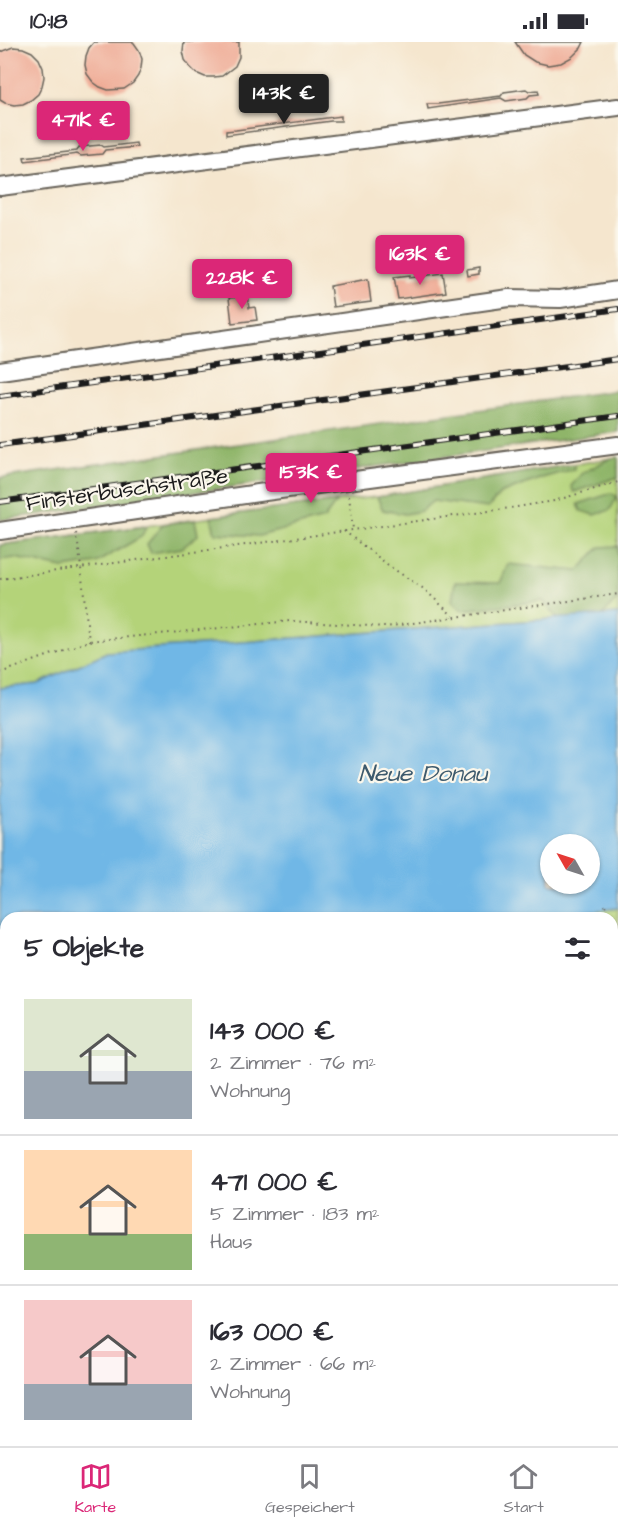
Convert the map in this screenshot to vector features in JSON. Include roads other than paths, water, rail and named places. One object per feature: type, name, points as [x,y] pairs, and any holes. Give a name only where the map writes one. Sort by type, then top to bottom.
[{"type":"street","points":[[0,188],[618,107]]},
{"type":"street","points":[[0,371],[509,298],[560,299],[618,290]]},
{"type":"street","name":"Finsterbuschstraße","points":[[0,531],[265,492],[618,445]]},
{"type":"water","name":"Neue Donau","points":[[618,614],[618,908],[586,912],[0,912],[0,688],[38,684],[107,652]]},
{"type":"railway","points":[[0,396],[618,309]]},
{"type":"railway","points":[[0,445],[618,359]]},
{"type":"railway","points":[[0,502],[618,416]]}]
